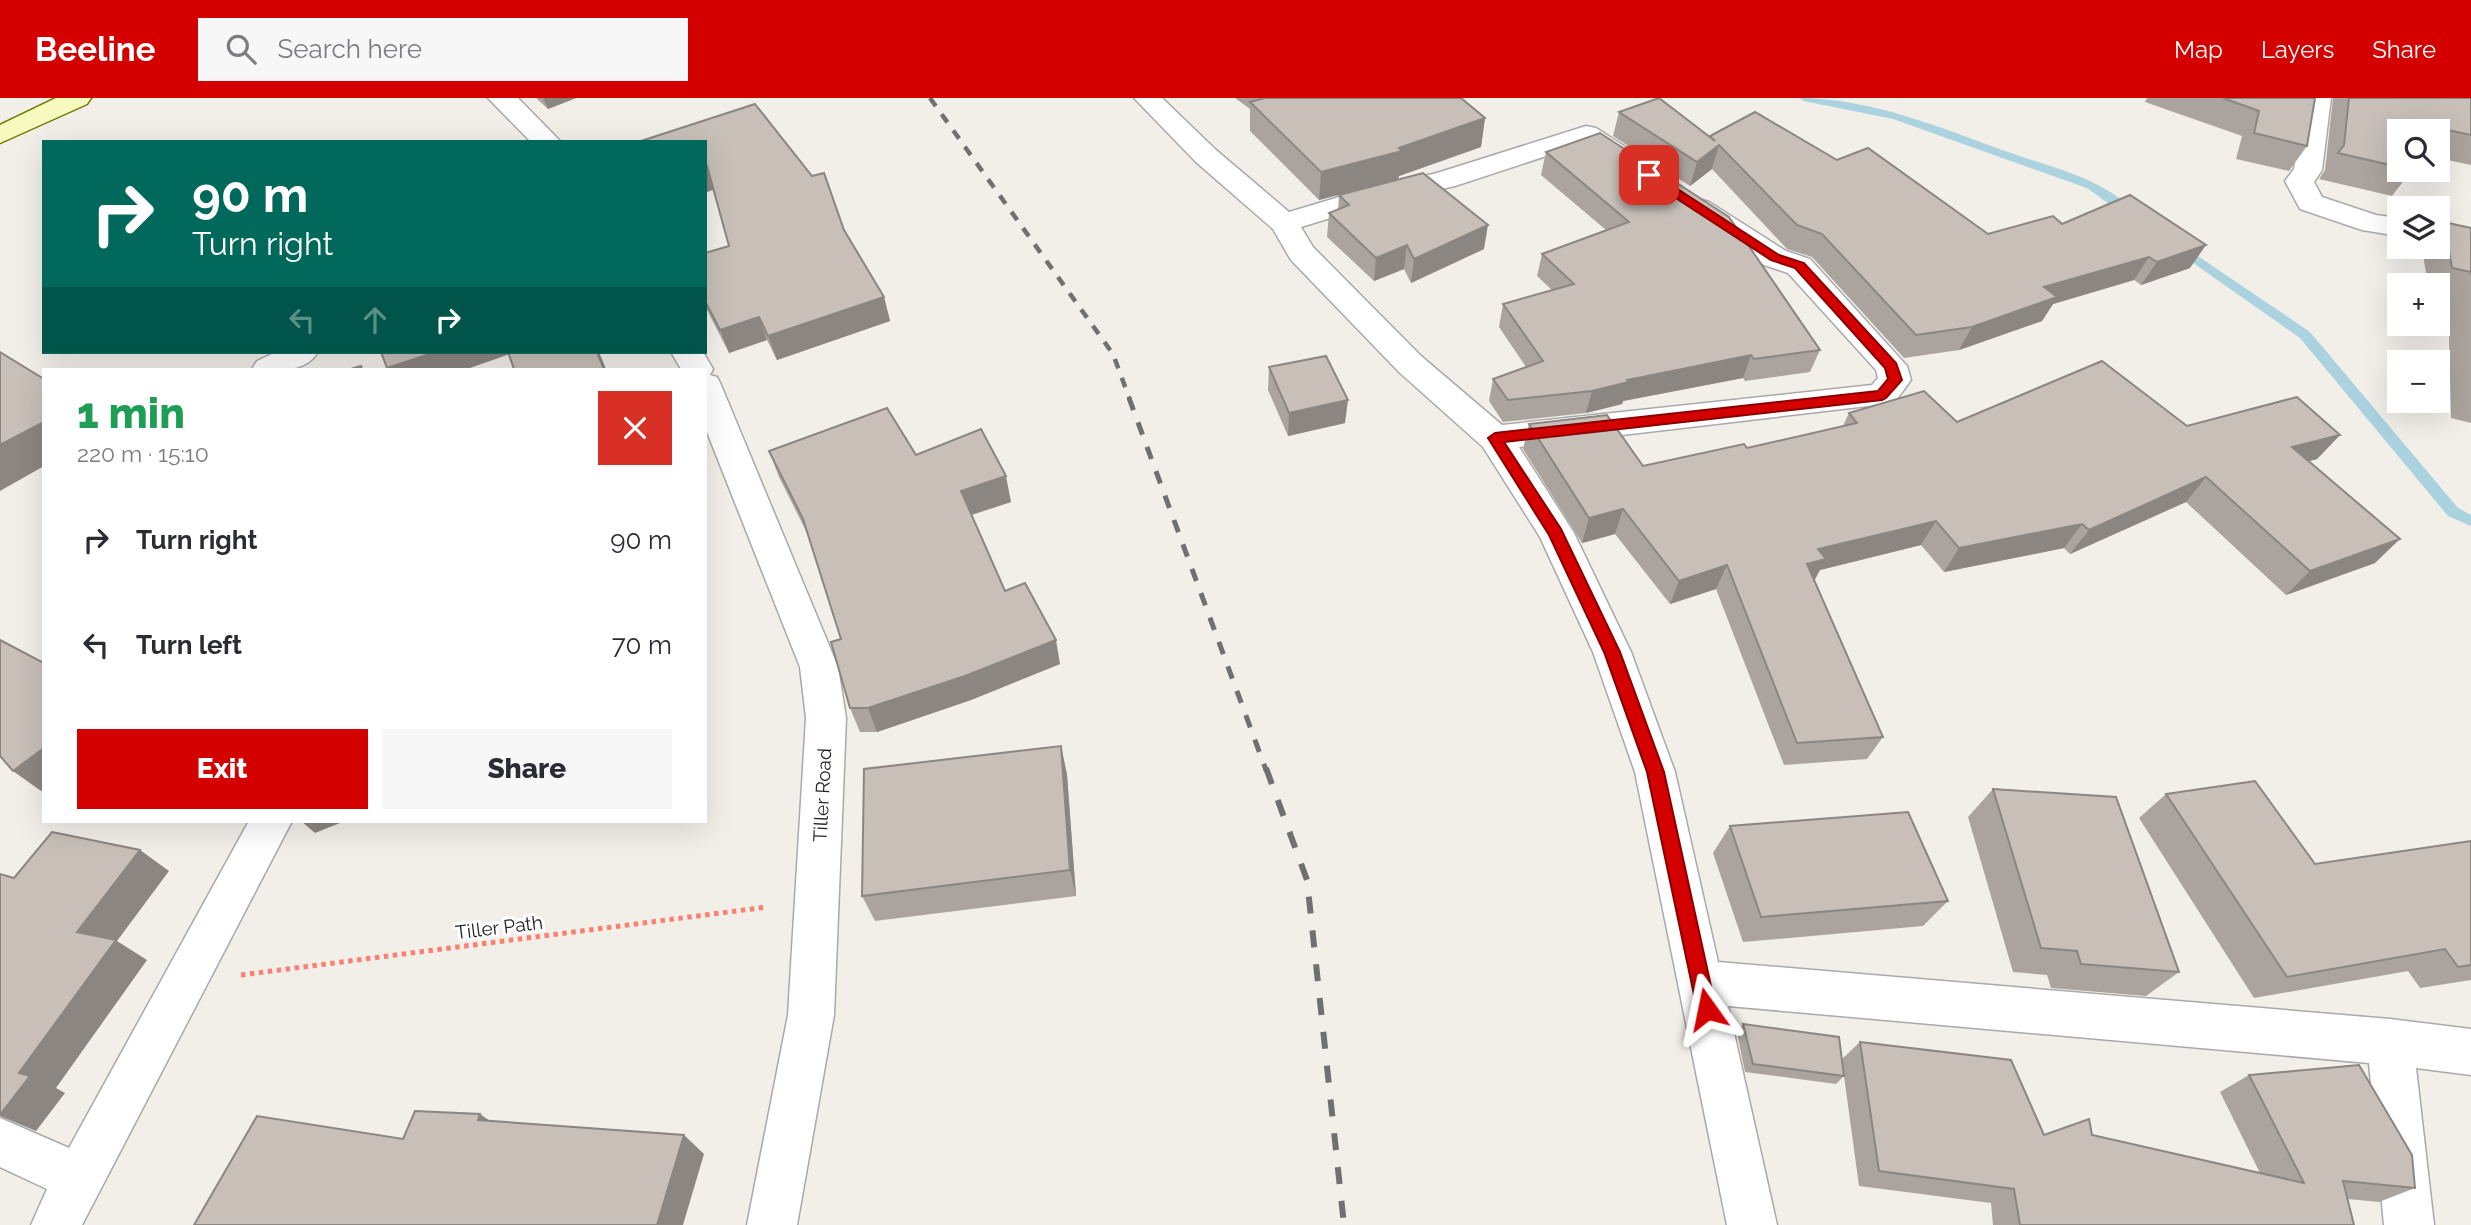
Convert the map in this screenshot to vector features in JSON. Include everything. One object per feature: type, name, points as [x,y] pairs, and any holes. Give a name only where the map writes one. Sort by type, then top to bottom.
[{"type":"street","points":[[0,135],[78,98]]},
{"type":"street","points":[[501,98],[516,109],[545,140]]},
{"type":"street","points":[[1147,98],[1206,156],[1284,223],[1302,253],[1392,345],[1495,438],[1556,533],[1612,652],[1655,772],[1752,1225]]},
{"type":"street","points":[[2318,98],[2308,170],[2299,181],[2310,203],[2372,224],[2387,226]]},
{"type":"street","points":[[1284,223],[1366,198],[1445,180],[1586,134],[1775,258],[1799,265],[1891,366],[1895,380],[1882,395],[1495,438]]},
{"type":"street","points":[[270,368],[298,354]]},
{"type":"street","name":"Tiller Road","points":[[707,390],[819,667],[826,718],[811,1015],[772,1225]]},
{"type":"street","points":[[56,1225],[270,823]]},
{"type":"street","points":[[1701,982],[2390,1042],[2471,1052]]},
{"type":"street","points":[[2390,1042],[2409,1225]]},
{"type":"street","points":[[0,1142],[79,1178]]},
{"type":"path","name":"Tiller Path","points":[[185,982],[817,900]]},
{"type":"building","points":[[1265,98],[1461,98],[1485,118],[1399,148],[1402,151],[1321,172],[1250,102]]},
{"type":"building","points":[[1659,98],[1715,141],[1710,136],[1755,112],[1837,160],[1868,148],[1988,234],[2053,216],[2062,224],[2130,195],[2206,245],[2157,262],[2149,257],[2044,287],[2057,297],[1972,327],[1916,335],[1822,234],[1797,225],[1719,145],[1697,162],[1619,112]]},
{"type":"building","points":[[2223,98],[2315,98],[2307,146],[2254,133],[2259,111]]},
{"type":"building","points":[[2349,98],[2471,98],[2471,135],[2450,131],[2450,119],[2387,119],[2387,164],[2338,153],[2344,145]]},
{"type":"building","points":[[755,104],[812,176],[824,173],[844,230],[884,297],[768,336],[759,317],[720,330],[707,305],[707,252],[729,246],[707,166],[707,140],[644,140]]},
{"type":"building","points":[[1600,133],[1729,217],[1820,350],[1754,359],[1751,355],[1627,380],[1629,382],[1592,391],[1508,400],[1493,379],[1543,361],[1503,304],[1574,284],[1542,254],[1629,222],[1546,152]]},
{"type":"building","points":[[1423,173],[1488,225],[1414,259],[1407,245],[1376,258],[1329,213],[1349,205],[1339,195]]},
{"type":"building","points":[[2450,223],[2471,228],[2471,272],[2452,268]]},
{"type":"building","points":[[0,352],[42,378],[42,423],[0,445]]},
{"type":"building","points":[[382,354],[430,354],[387,368]]},
{"type":"building","points":[[509,354],[598,354],[604,368],[514,368]]},
{"type":"building","points":[[1326,356],[1348,400],[1289,413],[1269,367]]},
{"type":"building","points":[[2102,361],[2187,426],[2297,397],[2340,435],[2292,447],[2400,539],[2310,571],[2206,477],[2089,530],[2082,524],[1959,548],[1936,521],[1818,549],[1826,559],[1807,564],[1883,737],[1797,743],[1727,565],[1679,581],[1623,509],[1589,518],[1529,424],[1607,415],[1643,466],[1744,444],[1747,448],[1857,423],[1849,413],[1924,391],[1957,422]]},
{"type":"building","points":[[887,408],[916,455],[981,429],[1006,476],[961,491],[1005,591],[1025,583],[1056,640],[965,676],[868,708],[850,708],[831,642],[841,639],[803,519],[769,451]]},
{"type":"building","points":[[0,640],[42,662],[42,749],[13,771],[0,756]]},
{"type":"building","points":[[1061,746],[1070,870],[862,896],[864,769]]},
{"type":"building","points":[[2255,781],[2315,864],[2471,841],[2471,965],[2458,967],[2445,949],[2287,977],[2166,794]]},
{"type":"building","points":[[1993,789],[2116,797],[2179,972],[2081,964],[2077,951],[2041,948]]},
{"type":"building","points":[[1908,812],[1948,901],[1761,917],[1730,826]]},
{"type":"building","points":[[52,832],[140,850],[77,932],[116,940],[19,1073],[30,1076],[0,1115],[0,874],[14,878]]},
{"type":"building","points":[[1743,1024],[1839,1037],[1844,1076],[1753,1064]]},
{"type":"building","points":[[1860,1042],[2011,1060],[2044,1135],[2089,1119],[2092,1135],[2304,1183],[2249,1075],[2359,1065],[2412,1155],[2415,1188],[2343,1181],[2354,1225],[2020,1225],[2014,1189],[1879,1171]]},
{"type":"building","points":[[415,1111],[480,1114],[478,1120],[684,1135],[657,1225],[194,1225],[257,1116],[403,1139]]},
{"type":"waterway","points":[[1804,98],[1896,116],[2091,186],[2130,213]]},
{"type":"waterway","points":[[2180,248],[2305,335],[2453,512],[2471,521]]},
{"type":"railway","points":[[930,98],[1113,354],[1130,400]]},
{"type":"railway","points":[[1129,398],[1266,770]]},
{"type":"railway","points":[[1266,768],[1307,880],[1344,1225]]},
{"type":"route","points":[[1649,175],[1775,258],[1799,265],[1891,366],[1895,380],[1882,395],[1495,438],[1556,533],[1612,652],[1655,772],[1707,1009]]}]
